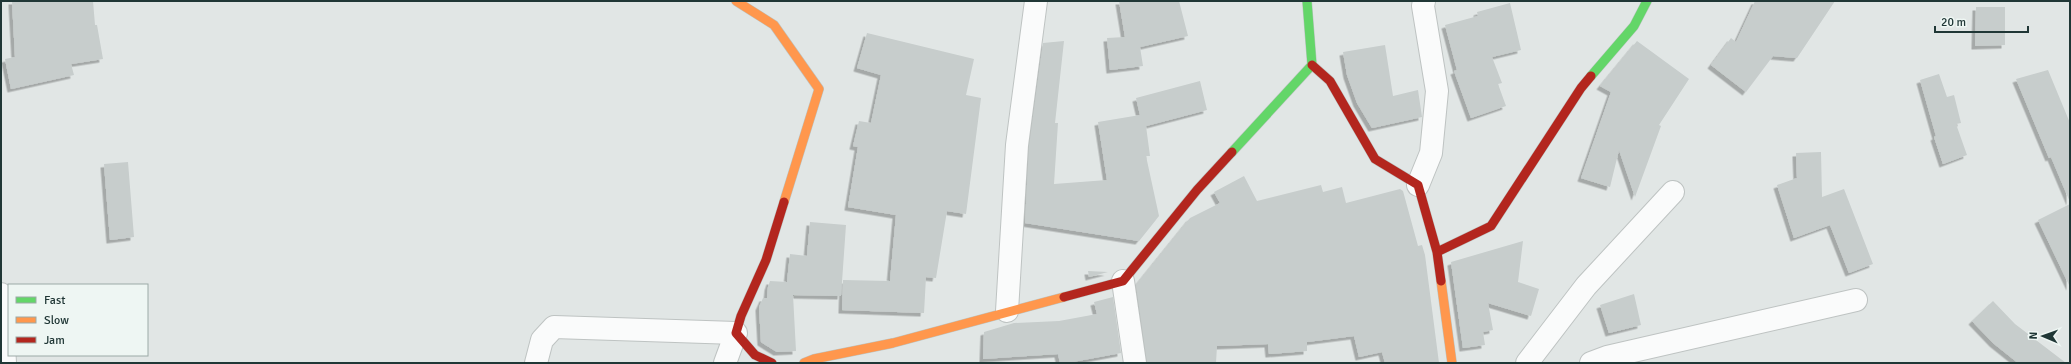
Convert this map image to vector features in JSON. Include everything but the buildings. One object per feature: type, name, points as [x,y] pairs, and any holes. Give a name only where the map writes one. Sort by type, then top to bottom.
[{"type":"street","points":[[725,363],[741,316],[766,260],[819,89],[774,25],[736,1]]},
{"type":"street","points":[[1007,311],[1017,145],[1036,1]]},
{"type":"street","points":[[1307,1],[1312,65],[1330,81],[1375,159],[1418,185]]},
{"type":"street","points":[[1424,1],[1423,6],[1437,92],[1431,153],[1418,185],[1437,252],[1452,363]]},
{"type":"street","points":[[1437,252],[1491,226],[1581,88],[1634,26],[1647,1]]},
{"type":"street","points":[[804,363],[814,359],[893,343],[1007,311],[1123,281],[1197,190],[1312,65]]},
{"type":"street","points":[[1527,363],[1586,286],[1673,192]]},
{"type":"street","points":[[1123,281],[1135,363]]},
{"type":"street","points":[[1,294],[5,363]]},
{"type":"street","points":[[1591,363],[1607,356],[1856,300]]},
{"type":"street","points":[[536,363],[542,340],[554,327],[736,333],[755,355],[772,363]]},
{"type":"traffic: fast","points":[[1232,152],[1312,65],[1307,1]]},
{"type":"traffic: fast","points":[[1591,76],[1634,26],[1647,1]]},
{"type":"traffic: slow","points":[[736,1],[774,25],[819,89],[784,202]]},
{"type":"traffic: slow","points":[[1441,281],[1452,363]]},
{"type":"traffic: slow","points":[[804,363],[814,359],[893,343],[1064,297]]},
{"type":"traffic: jam","points":[[1312,65],[1330,81],[1375,159],[1418,185],[1437,252],[1441,281]]},
{"type":"traffic: jam","points":[[1437,252],[1491,226],[1581,88],[1591,76]]},
{"type":"traffic: jam","points":[[1064,297],[1123,281],[1197,190],[1232,152]]},
{"type":"traffic: jam","points":[[772,363],[755,355],[736,333],[741,316],[766,260],[784,202]]}]
